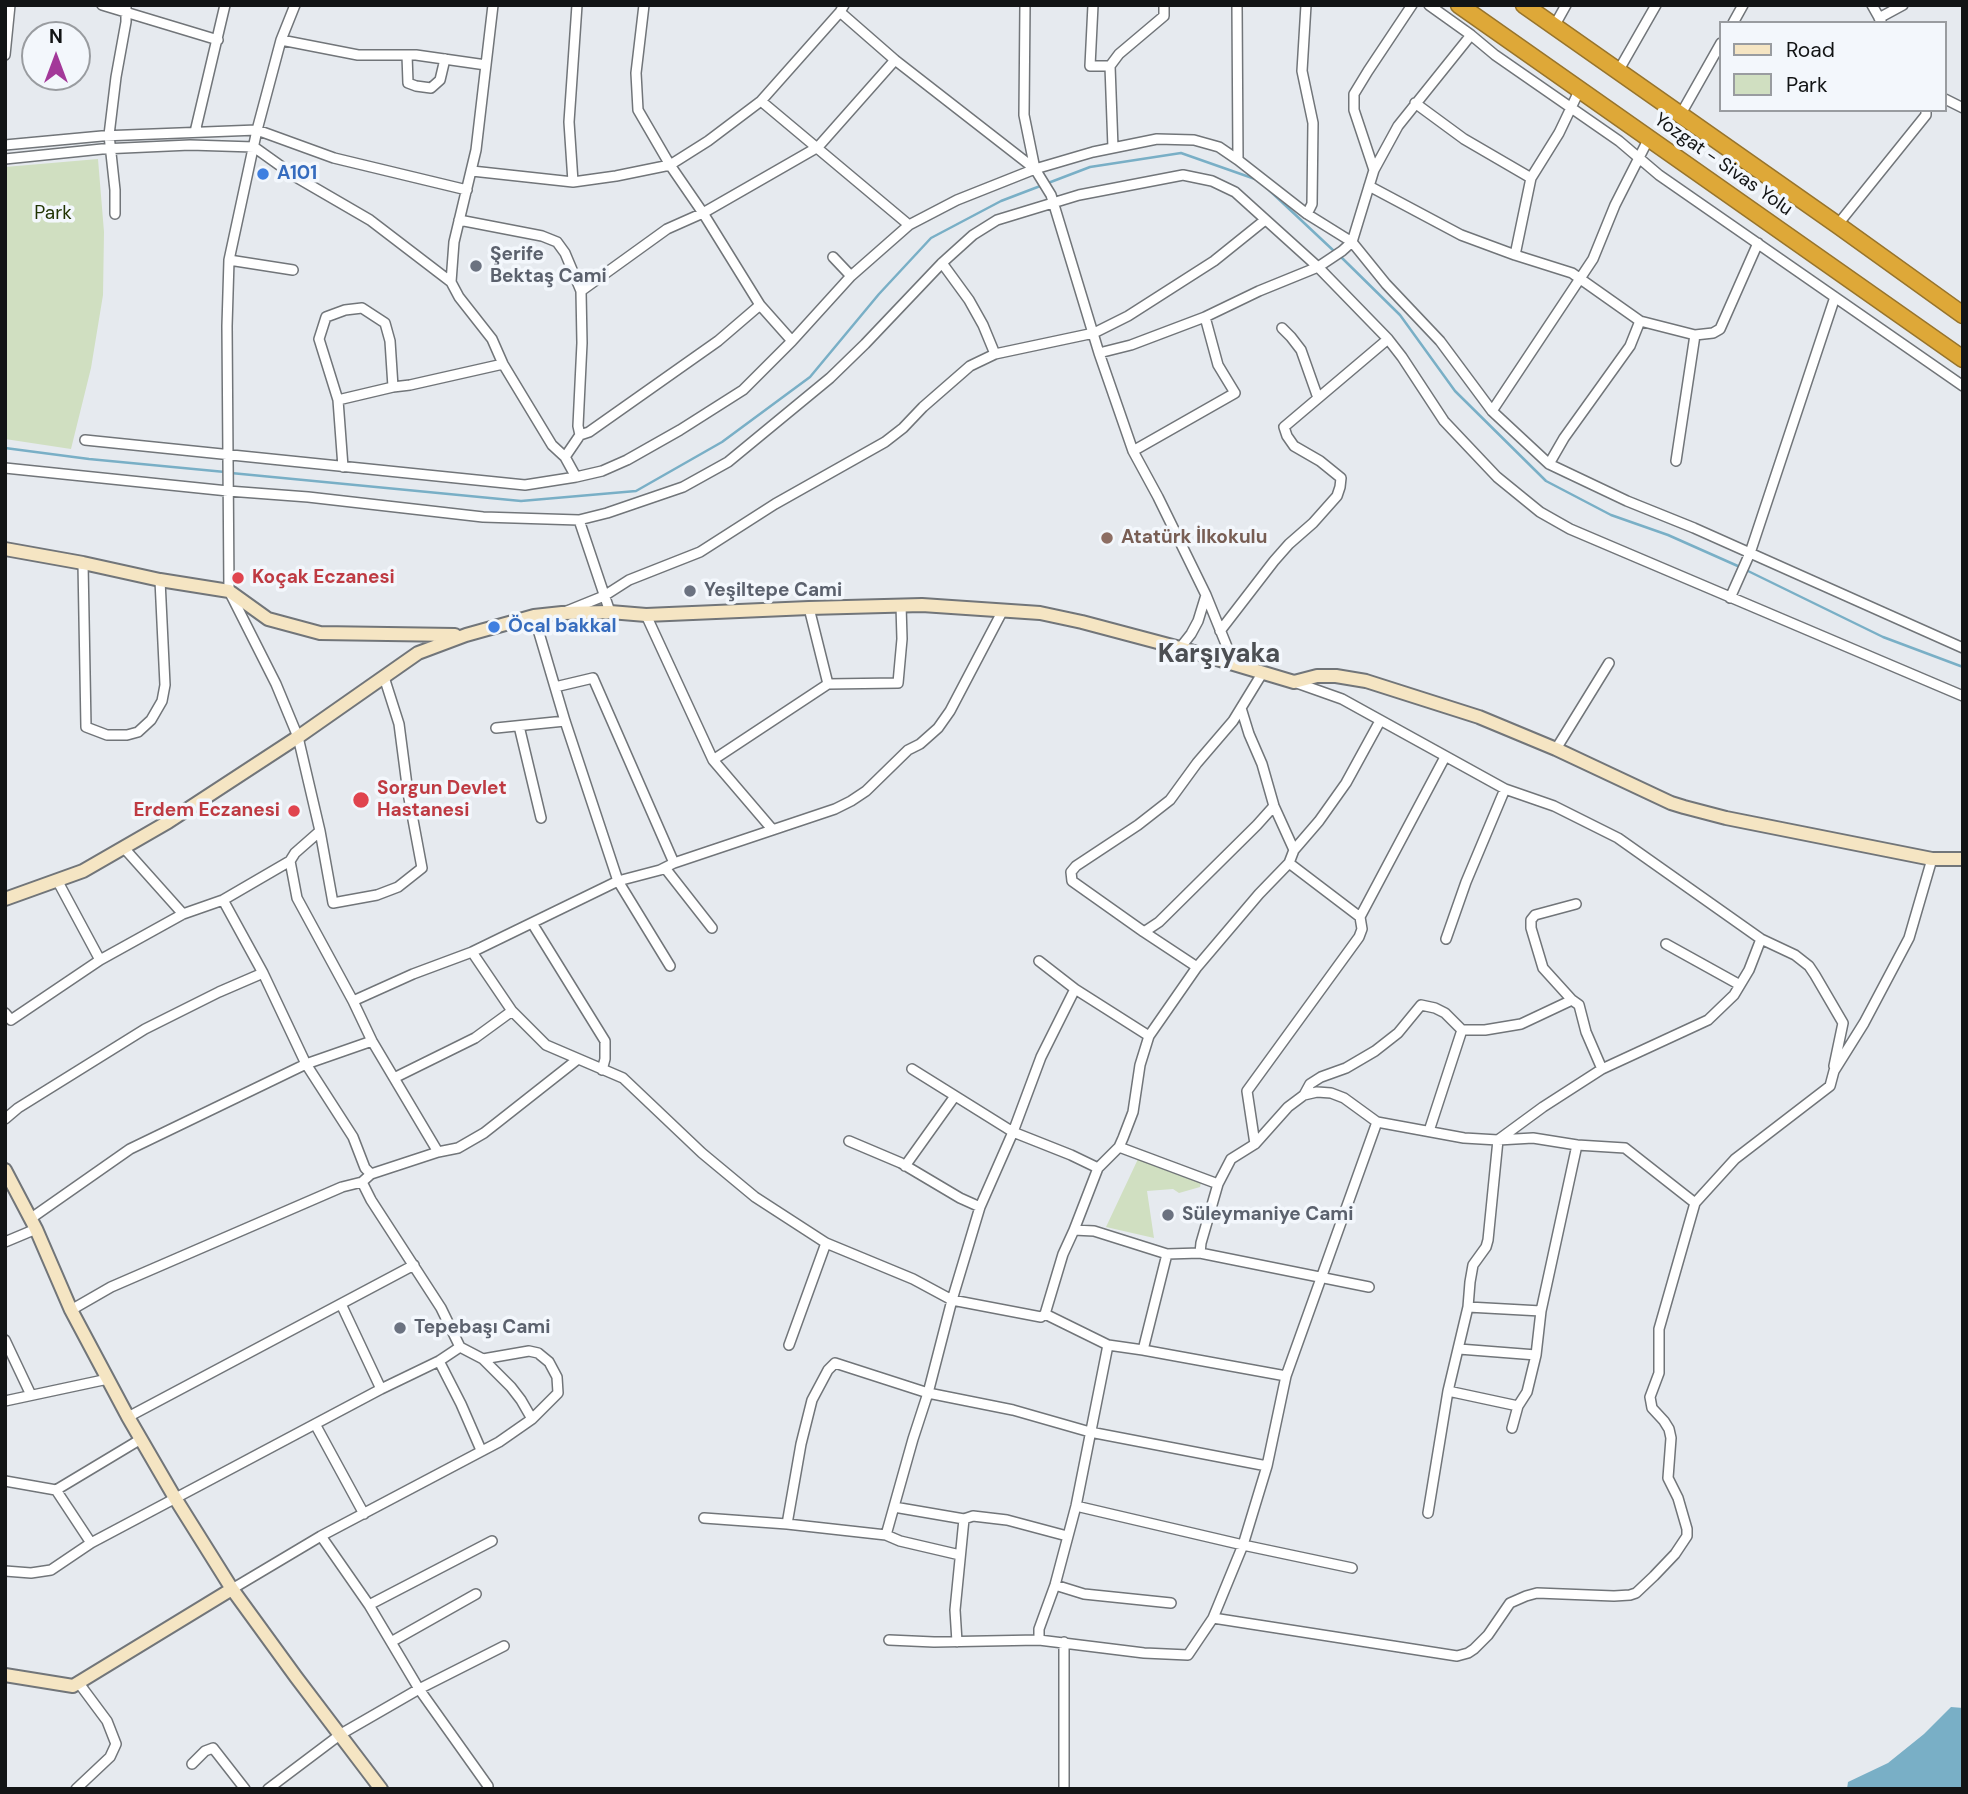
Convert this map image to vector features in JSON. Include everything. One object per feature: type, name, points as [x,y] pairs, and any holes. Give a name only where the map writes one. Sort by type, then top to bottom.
[{"type":"highway","name":"Yozgat - Sivas Yolu","points":[[1459,5],[1963,359]]},
{"type":"highway","name":"Yozgat - Sivas Yolu","points":[[1524,5],[1963,315]]},
{"type":"street","points":[[5,55],[10,5]]},
{"type":"street","points":[[102,5],[125,9],[218,40]]},
{"type":"street","points":[[195,132],[225,5]]},
{"type":"street","points":[[295,5],[281,40],[257,130],[229,260],[229,592],[276,684],[298,737],[320,831],[333,903],[377,895],[398,887],[422,868],[399,724],[384,677]]},
{"type":"street","points":[[451,282],[454,242],[476,150],[493,5]]},
{"type":"street","points":[[573,182],[569,122],[577,5]]},
{"type":"street","points":[[643,5],[635,73],[638,110],[760,305],[792,341]]},
{"type":"street","points":[[1025,5],[1024,115],[1035,169],[1051,199],[1133,451],[1206,595],[1234,663]]},
{"type":"street","points":[[1093,5],[1090,66],[1110,66]]},
{"type":"street","points":[[1113,148],[1110,66],[1119,54],[1164,16],[1164,5]]},
{"type":"street","points":[[1237,5],[1238,160]]},
{"type":"street","points":[[1306,5],[1302,71],[1313,123],[1312,204],[1307,214]]},
{"type":"street","points":[[1374,170],[1354,110],[1354,94],[1412,5]]},
{"type":"street","points":[[1429,5],[1495,55],[1619,141],[1659,175],[1963,386]]},
{"type":"street","points":[[1530,5],[1963,310]]},
{"type":"street","points":[[1556,23],[1566,5]]},
{"type":"street","points":[[1620,68],[1656,5]]},
{"type":"street","points":[[1734,21],[1743,5]]},
{"type":"street","points":[[1872,5],[1881,20],[1903,5]]},
{"type":"street","points":[[115,215],[109,135],[126,22],[125,9]]},
{"type":"street","points":[[472,171],[573,182],[670,165],[708,141],[761,101],[842,9],[895,60],[1035,169]]},
{"type":"street","points":[[1099,353],[1131,345],[1205,317],[1321,265],[1342,251],[1352,242],[1374,170],[1398,126],[1471,35]]},
{"type":"street","points":[[281,40],[358,55],[407,55],[486,65]]},
{"type":"street","points":[[1682,112],[1720,45]]},
{"type":"street","points":[[407,55],[408,83],[431,88],[440,80],[445,59]]},
{"type":"street","points":[[581,291],[667,229],[703,213],[818,147],[895,60]]},
{"type":"street","points":[[1515,255],[1531,178],[1559,133],[1580,89]]},
{"type":"street","points":[[1947,100],[1963,108]]},
{"type":"street","points":[[761,101],[909,225]]},
{"type":"street","points":[[1415,103],[1464,139],[1531,178]]},
{"type":"street","points":[[1839,223],[1926,112]]},
{"type":"street","points":[[5,145],[109,135],[257,130],[334,158],[467,190]]},
{"type":"street","points":[[1492,411],[1593,259],[1615,205],[1649,138]]},
{"type":"street","points":[[85,440],[525,485],[602,471],[627,460],[743,390],[851,276],[909,225],[957,200],[1035,169],[1157,139],[1194,140],[1219,147],[1307,214],[1352,242],[1386,284],[1440,341],[1492,411],[1549,464],[1963,648]]},
{"type":"street","points":[[5,159],[190,145],[254,147],[296,177],[370,220],[451,282],[459,297],[492,339],[503,364],[552,445],[565,457],[576,477]]},
{"type":"street","points":[[5,468],[483,517],[579,520],[640,503],[683,487],[728,461],[830,378],[942,263],[973,235],[997,220],[1051,199],[1183,175],[1212,181],[1235,192],[1321,265],[1388,339],[1444,421],[1497,477],[1540,512],[1570,529],[1963,696]]},
{"type":"street","points":[[1369,186],[1461,235],[1572,273],[1640,321],[1695,335],[1720,329],[1758,243]]},
{"type":"street","points":[[459,220],[542,236],[557,242],[565,253],[581,291],[580,435]]},
{"type":"street","points":[[562,613],[604,596],[629,580],[700,552],[775,504],[885,442],[970,366],[995,354],[1094,333],[1128,316],[1214,261],[1265,220]]},
{"type":"street","points":[[832,257],[851,276]]},
{"type":"street","points":[[229,260],[293,270]]},
{"type":"street","points":[[942,263],[969,300],[995,354]]},
{"type":"street","points":[[1730,598],[1750,553],[1835,297]]},
{"type":"street","points":[[565,457],[580,435],[589,432],[718,341],[760,305]]},
{"type":"street","points":[[343,467],[338,400],[319,339],[326,317],[345,310],[362,308],[385,323],[390,341],[393,387]]},
{"type":"street","points":[[1133,451],[1235,393],[1218,365],[1205,317]]},
{"type":"street","points":[[1549,464],[1564,438],[1630,346],[1640,321]]},
{"type":"street","points":[[1282,328],[1301,350],[1318,398]]},
{"type":"street","points":[[1676,461],[1695,335]]},
{"type":"street","points":[[1220,631],[1274,561],[1314,523],[1337,496],[1340,487],[1340,478],[1320,461],[1294,446],[1284,427],[1388,339]]},
{"type":"street","points":[[338,400],[503,364]]},
{"type":"street","points":[[579,520],[610,612]]},
{"type":"street","points":[[5,549],[229,592],[268,619],[320,633],[466,635]]},
{"type":"street","points":[[83,563],[86,727],[107,735],[138,732],[151,720],[162,701],[165,685],[160,580]]},
{"type":"street","points":[[1180,648],[1198,621],[1206,595]]},
{"type":"street","points":[[713,760],[828,684],[898,683],[902,639],[901,605]]},
{"type":"street","points":[[5,898],[83,871],[124,848],[298,737],[418,653],[466,635],[534,616],[562,613],[610,612],[646,615],[922,605],[1040,613],[1082,622],[1234,663],[1342,699],[1505,789],[1554,806],[1618,838],[1761,939],[1795,955],[1809,966],[1843,1023],[1830,1086],[1735,1159],[1695,1203],[1659,1329],[1658,1373],[1651,1390],[1650,1402],[1671,1438],[1668,1478],[1678,1498],[1687,1529],[1687,1536],[1670,1560],[1636,1593],[1615,1596],[1537,1593],[1510,1603],[1474,1649],[1457,1656],[1213,1618]]},
{"type":"street","points":[[809,608],[828,684]]},
{"type":"street","points":[[353,1001],[413,974],[472,952],[618,881],[670,866],[851,801],[866,791],[908,750],[920,744],[938,728],[950,711],[1002,611]]},
{"type":"street","points":[[646,615],[713,760],[772,829]]},
{"type":"street","points":[[534,616],[565,721],[618,881],[670,966]]},
{"type":"street","points":[[1556,749],[1609,663]]},
{"type":"street","points":[[1197,968],[1072,881],[1071,872],[1170,800],[1223,730],[1233,721],[1264,672]]},
{"type":"street","points":[[1294,682],[1317,676],[1366,681],[1479,717],[1684,807],[1932,859],[1963,859]]},
{"type":"street","points":[[555,687],[593,678],[670,866],[712,928]]},
{"type":"street","points":[[1241,708],[1274,806],[1294,850]]},
{"type":"street","points":[[496,728],[565,721]]},
{"type":"street","points":[[472,952],[512,1011],[546,1045],[623,1078],[702,1153],[755,1197],[826,1243],[913,1279],[952,1300],[1041,1317],[1045,1314],[1063,1254],[1098,1168],[1119,1147],[1133,1112],[1140,1065],[1149,1036],[1197,968],[1259,894],[1289,863],[1294,850],[1320,821],[1346,783],[1380,721]]},
{"type":"street","points":[[519,726],[541,818]]},
{"type":"street","points":[[1255,1144],[1247,1091],[1359,937],[1362,929],[1360,917],[1445,757]]},
{"type":"street","points":[[1446,939],[1466,882],[1505,789]]},
{"type":"street","points":[[1144,932],[1159,922],[1274,806]]},
{"type":"street","points":[[5,1013],[10,1020],[100,960],[183,914],[222,900],[290,861],[295,853],[320,831]]},
{"type":"street","points":[[124,848],[183,914]]},
{"type":"street","points":[[1833,1071],[1864,1023],[1909,938],[1932,859]]},
{"type":"street","points":[[290,861],[298,898],[372,1041],[438,1152]]},
{"type":"street","points":[[1289,863],[1360,917]]},
{"type":"street","points":[[57,880],[100,960]]},
{"type":"street","points":[[222,900],[263,973],[306,1064],[353,1137],[365,1168],[371,1174]]},
{"type":"street","points":[[1576,904],[1535,915],[1531,920],[1533,938],[1543,968],[1579,1005],[1586,1032],[1602,1069]]},
{"type":"street","points":[[532,923],[605,1041],[602,1070]]},
{"type":"street","points":[[1428,1513],[1448,1391],[1468,1307],[1473,1265],[1488,1240],[1498,1140],[1602,1069],[1708,1020],[1734,995],[1749,971],[1761,939]]},
{"type":"street","points":[[1666,944],[1740,985]]},
{"type":"street","points":[[1040,961],[1075,989],[1149,1036]]},
{"type":"street","points":[[5,1119],[18,1108],[145,1029],[263,973]]},
{"type":"street","points":[[886,1535],[980,1207],[1013,1132],[1041,1057],[1075,989]]},
{"type":"street","points":[[1304,1095],[1310,1084],[1321,1077],[1346,1068],[1375,1051],[1398,1033],[1421,1004],[1445,1013],[1462,1030],[1485,1030],[1521,1024],[1572,1000]]},
{"type":"street","points":[[394,1078],[475,1038],[512,1011]]},
{"type":"street","points":[[1429,1131],[1462,1030]]},
{"type":"street","points":[[5,1242],[33,1224],[130,1149],[306,1064],[372,1041]]},
{"type":"street","points":[[71,1310],[111,1287],[342,1187],[362,1182],[371,1174],[438,1152],[458,1149],[484,1133],[578,1059]]},
{"type":"street","points":[[912,1069],[1013,1132],[1098,1168]]},
{"type":"street","points":[[1200,1253],[1218,1184],[1231,1159],[1255,1144],[1288,1107],[1304,1095],[1317,1092],[1344,1098],[1377,1122],[1464,1138],[1533,1138],[1577,1145],[1625,1148],[1695,1203]]},
{"type":"street","points":[[905,1166],[955,1096]]},
{"type":"street","points":[[889,1640],[1040,1640],[1144,1653],[1188,1655],[1213,1618],[1243,1545],[1266,1466],[1286,1376],[1377,1122]]},
{"type":"street","points":[[849,1141],[905,1166],[980,1207]]},
{"type":"street","points":[[1512,1429],[1518,1406],[1527,1392],[1536,1355],[1541,1311],[1577,1145]]},
{"type":"street","points":[[1119,1147],[1218,1184]]},
{"type":"street","points":[[5,1170],[33,1224],[71,1310],[175,1498],[232,1589],[382,1789]]},
{"type":"street","points":[[362,1182],[441,1308],[460,1348],[483,1359],[511,1387],[533,1419]]},
{"type":"street","points":[[1074,1230],[1094,1231],[1167,1254],[1200,1253],[1369,1287]]},
{"type":"street","points":[[789,1345],[826,1243]]},
{"type":"street","points":[[1143,1350],[1167,1254]]},
{"type":"street","points":[[128,1417],[414,1265]]},
{"type":"street","points":[[341,1304],[381,1389]]},
{"type":"street","points":[[1468,1307],[1541,1311]]},
{"type":"street","points":[[1045,1314],[1108,1346],[1286,1376]]},
{"type":"street","points":[[5,1340],[31,1395]]},
{"type":"street","points":[[1040,1640],[1040,1629],[1076,1506],[1108,1346]]},
{"type":"street","points":[[5,1571],[31,1573],[51,1570],[91,1543],[460,1348]]},
{"type":"street","points":[[1459,1349],[1536,1355]]},
{"type":"street","points":[[5,1675],[74,1686],[321,1536],[499,1442],[533,1419],[558,1393],[557,1377],[549,1362],[538,1353],[529,1351],[483,1359]]},
{"type":"street","points":[[439,1361],[481,1450]]},
{"type":"street","points":[[787,1524],[812,1400],[828,1370],[835,1363],[928,1393],[1013,1410],[1090,1432],[1266,1466]]},
{"type":"street","points":[[5,1401],[108,1379]]},
{"type":"street","points":[[1448,1391],[1518,1406]]},
{"type":"street","points":[[315,1424],[364,1514]]},
{"type":"street","points":[[5,1481],[56,1490],[141,1439]]},
{"type":"street","points":[[56,1490],[91,1543]]},
{"type":"street","points":[[1076,1506],[1352,1568]]},
{"type":"street","points":[[894,1507],[964,1519],[973,1516],[1007,1520],[1067,1536]]},
{"type":"street","points":[[704,1518],[886,1535],[900,1541],[960,1555]]},
{"type":"street","points":[[957,1642],[955,1610],[964,1519]]},
{"type":"street","points":[[321,1536],[369,1605],[419,1689],[488,1786]]},
{"type":"street","points":[[369,1605],[492,1541]]},
{"type":"street","points":[[1055,1585],[1084,1594],[1171,1603]]},
{"type":"street","points":[[391,1642],[476,1594]]},
{"type":"street","points":[[1064,1642],[1064,1789]]},
{"type":"street","points":[[268,1789],[341,1734],[419,1689],[504,1646]]},
{"type":"street","points":[[76,1789],[110,1757],[116,1744],[107,1721],[78,1682]]},
{"type":"street","points":[[192,1764],[205,1751],[213,1748],[245,1789]]},
{"type":"green space","name":"Park","points":[[98,159],[104,232],[103,295],[91,368],[71,449],[5,439],[5,167]]},
{"type":"green space","points":[[1138,1159],[1201,1183],[1200,1187],[1179,1193],[1173,1189],[1147,1191],[1154,1238],[1106,1227]]},
{"type":"water","points":[[1951,1707],[1963,1708],[1963,1789],[1847,1789],[1848,1782],[1888,1763],[1924,1734]]},
{"type":"waterway","points":[[231,473],[521,501],[636,491],[722,442],[810,377],[879,294],[931,238],[1001,201],[1090,167],[1181,153],[1255,179]]},
{"type":"waterway","points":[[1269,190],[1335,252]]},
{"type":"waterway","points":[[1340,256],[1400,315],[1455,391],[1546,481],[1611,515],[1668,535],[1740,567]]},
{"type":"waterway","points":[[5,448],[225,472]]},
{"type":"waterway","points":[[1746,570],[1883,637],[1963,667]]},
{"type":"place","name":"A101","points":[[263,174]]},
{"type":"place","name":"Şerife Bektaş Cami","points":[[476,266]]},
{"type":"place","name":"Atatürk İlkokulu","points":[[1107,538]]},
{"type":"place","name":"Koçak Eczanesi","points":[[238,578]]},
{"type":"place","name":"Yeşiltepe Cami","points":[[690,591]]},
{"type":"place","name":"Öcal bakkal","points":[[494,627]]},
{"type":"place","name":"Sorgun Devlet Hastanesi","points":[[361,800]]},
{"type":"place","name":"Erdem Eczanesi","points":[[294,811]]},
{"type":"place","name":"Süleymaniye Cami","points":[[1168,1215]]},
{"type":"place","name":"Tepebaşı Cami","points":[[400,1328]]},
{"type":"district","name":"Karşıyaka","points":[[1219,655]]}]
